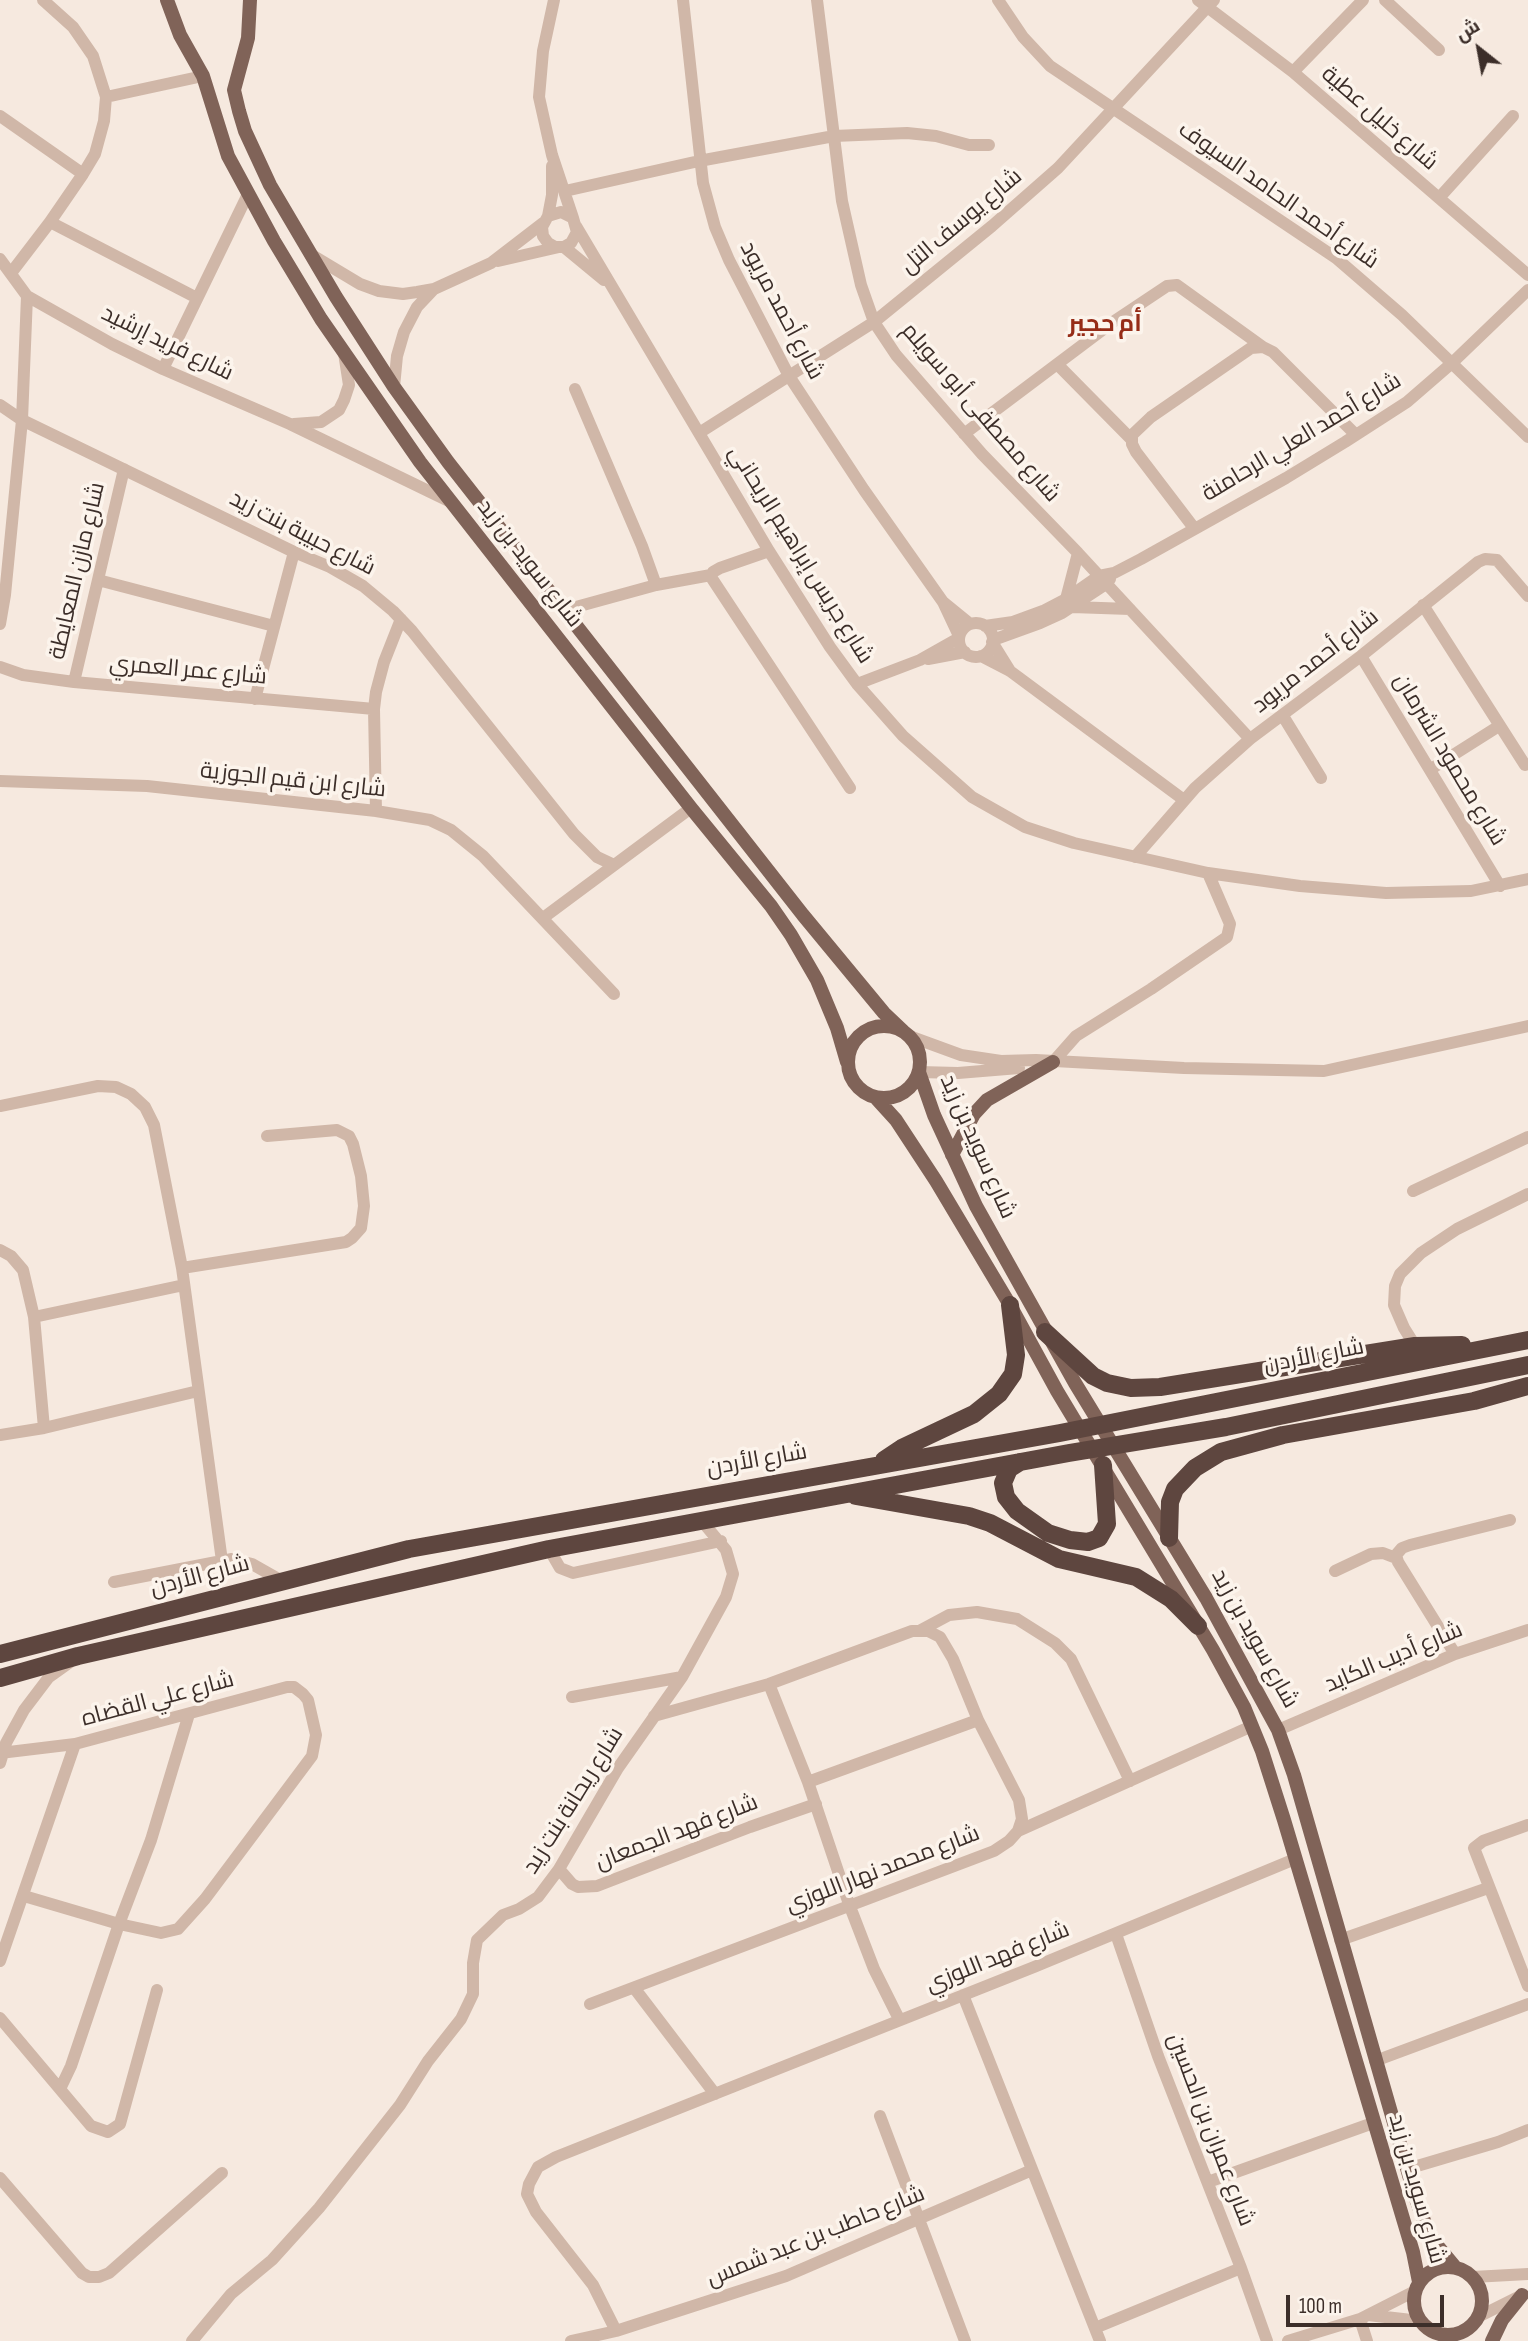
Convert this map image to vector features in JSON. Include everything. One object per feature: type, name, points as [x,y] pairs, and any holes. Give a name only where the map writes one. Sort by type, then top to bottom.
[{"type":"highway","points":[[878,1465],[902,1448],[974,1414],[999,1394],[1013,1374],[1016,1355],[1010,1305]]},
{"type":"highway","points":[[1045,1332],[1093,1376],[1107,1383],[1131,1388],[1160,1387],[1528,1340]]},
{"type":"highway","name":"شارع الأردن","points":[[0,1654],[409,1549],[1087,1427],[1421,1354]]},
{"type":"highway","name":"شارع الأردن","points":[[0,1678],[78,1656],[549,1549],[1226,1427],[1528,1365]]},
{"type":"highway","points":[[1169,1538],[1170,1502],[1175,1489],[1195,1468],[1221,1452],[1283,1434],[1474,1401],[1528,1386]]},
{"type":"highway","points":[[1023,1462],[1013,1465],[1004,1478],[1004,1493],[1009,1501],[1027,1519],[1048,1533],[1088,1542],[1099,1538],[1107,1524],[1100,1461]]},
{"type":"highway","points":[[846,1494],[990,1522],[1059,1559],[1136,1577],[1171,1599],[1198,1626]]},
{"type":"main road","name":"شارع سويد بن زيد","points":[[167,0],[180,35],[203,76],[219,131],[248,194],[344,354],[420,462],[691,808],[743,870],[791,935],[824,996],[847,1062]]},
{"type":"main road","name":"شارع سويد بن زيد","points":[[250,0],[247,38],[234,90],[245,131],[270,185],[310,254],[394,387],[448,462],[803,915],[884,1013],[906,1034]]},
{"type":"main road","points":[[882,1025],[906,1034],[920,1056],[919,1072],[914,1082],[898,1096],[876,1098],[859,1089],[852,1081],[847,1062],[853,1041],[861,1033],[882,1025]]},
{"type":"main road","points":[[952,1155],[974,1114],[987,1100],[1053,1062]]},
{"type":"main road","name":"شارع سويد بن زيد","points":[[919,1072],[926,1096],[976,1206],[1074,1383],[1169,1538],[1254,1683],[1278,1730],[1294,1775],[1407,2169],[1427,2228],[1435,2243],[1455,2267]]},
{"type":"main road","name":"شارع سويد بن زيد","points":[[876,1098],[896,1120],[936,1181],[1010,1305],[1057,1391],[1230,1681],[1252,1726],[1273,1784],[1409,2240],[1417,2287]]},
{"type":"main road","points":[[1473,2341],[1482,2295],[1473,2277],[1455,2267],[1435,2269],[1417,2287],[1413,2302],[1426,2330],[1436,2334],[1456,2335],[1477,2320]]},
{"type":"main road","points":[[1492,2341],[1502,2320],[1525,2294]]},
{"type":"street","points":[[11,272],[50,222],[95,154],[101,138],[106,97],[93,56],[85,42],[74,27],[43,0]]},
{"type":"street","name":"شارع جريس إبراهيم الريحاني","points":[[554,0],[543,51],[541,110],[552,155],[575,222],[599,261],[611,288],[816,625],[857,684],[923,756],[972,797],[1037,831],[1074,843],[1208,873],[1300,886],[1386,893],[1445,893],[1500,886],[1528,879]]},
{"type":"street","name":"شارع أحمد مريود","points":[[683,0],[699,161],[707,203],[724,249],[789,376],[864,490],[943,602],[959,637]]},
{"type":"street","name":"شارع مصطفى أبو سويلم","points":[[817,0],[848,229],[861,285],[874,322],[897,355],[964,434],[1078,553],[1106,578],[1130,608],[1250,739]]},
{"type":"street","name":"شارع أحمد الحامد السيوف","points":[[998,0],[1036,52],[1063,76],[1336,258],[1374,289],[1528,437]]},
{"type":"street","points":[[1293,72],[1363,0]]},
{"type":"street","points":[[1385,0],[1439,50]]},
{"type":"street","name":"شارع يوسف التل","points":[[699,433],[874,322],[1041,184],[1114,110],[1207,3]]},
{"type":"street","name":"شارع خليل عطية","points":[[1207,3],[1293,72],[1528,275]]},
{"type":"street","points":[[106,97],[203,76]]},
{"type":"street","points":[[0,116],[83,174]]},
{"type":"street","points":[[1439,198],[1513,116]]},
{"type":"street","points":[[565,191],[699,161],[834,136],[914,133],[969,145],[989,145]]},
{"type":"street","name":"شارع جريس إبراهيم الريحاني","points":[[546,220],[552,195],[552,155]]},
{"type":"street","points":[[163,369],[248,194]]},
{"type":"street","points":[[310,254],[360,284],[379,291],[403,293],[434,289],[491,263],[562,247],[574,240],[575,222],[561,212],[546,220],[491,263]]},
{"type":"street","points":[[546,220],[542,232],[545,239],[551,245],[562,247]]},
{"type":"street","points":[[50,222],[197,298]]},
{"type":"street","name":"شارع جريس إبراهيم الريحاني","points":[[562,247],[590,266],[611,288]]},
{"type":"street","name":"شارع فريد إرشيد","points":[[0,259],[27,296],[112,344],[290,424],[452,503]]},
{"type":"street","points":[[964,434],[1160,288],[1177,285],[1273,352],[1356,435]]},
{"type":"street","points":[[394,387],[397,356],[404,332],[417,307],[434,289]]},
{"type":"street","name":"شارع أحمد العلي الرحامنة","points":[[993,641],[1040,623],[1106,578],[1286,478],[1407,402],[1528,290]]},
{"type":"street","points":[[0,624],[22,420],[27,296]]},
{"type":"street","points":[[1131,439],[1139,427],[1169,404],[1251,348],[1263,347]]},
{"type":"street","points":[[290,424],[321,422],[338,410],[349,385],[344,354]]},
{"type":"street","points":[[1057,364],[1131,439],[1136,452],[1194,528]]},
{"type":"street","points":[[575,389],[656,585]]},
{"type":"street","name":"شارع حبيبة بنت زيد","points":[[0,405],[22,420],[330,567],[363,586],[401,619],[574,834],[597,857],[614,865]]},
{"type":"street","name":"شارع مازن المعايطة","points":[[74,682],[124,469]]},
{"type":"street","points":[[565,610],[656,585],[711,575],[720,568],[769,551]]},
{"type":"street","points":[[255,699],[294,552]]},
{"type":"street","points":[[1069,603],[1078,553]]},
{"type":"street","name":"شارع أحمد مريود","points":[[1135,857],[1184,800],[1250,739],[1361,656],[1478,562],[1491,558],[1497,560],[1528,596]]},
{"type":"street","points":[[711,575],[850,788]]},
{"type":"street","points":[[97,580],[274,626]]},
{"type":"street","name":"شارع أحمد مريود","points":[[943,602],[970,624]]},
{"type":"street","name":"شارع أحمد العلي الرحامنة","points":[[985,626],[1013,622],[1069,603],[1130,608]]},
{"type":"street","points":[[1423,605],[1525,765]]},
{"type":"street","points":[[376,811],[376,692],[384,662],[401,619]]},
{"type":"street","points":[[1010,671],[993,641],[991,632],[985,626],[981,623],[963,628],[959,637],[965,652],[972,656],[981,656],[1010,671],[1184,800]]},
{"type":"street","points":[[857,684],[920,660],[959,637]]},
{"type":"street","points":[[981,656],[987,652],[993,641]]},
{"type":"street","points":[[920,660],[965,652]]},
{"type":"street","name":"شارع محمود الشرمان","points":[[1361,656],[1500,886]]},
{"type":"street","name":"شارع عمر العمري","points":[[0,667],[23,675],[74,682],[374,709]]},
{"type":"street","points":[[1283,716],[1321,778]]},
{"type":"street","points":[[1431,769],[1499,726]]},
{"type":"street","name":"شارع ابن قيم الجوزية","points":[[0,780],[147,786],[376,811],[430,820],[451,830],[484,856],[614,993]]},
{"type":"street","points":[[543,918],[691,808]]},
{"type":"street","points":[[919,1072],[1008,1070],[1053,1062],[1076,1036],[1227,937],[1230,924],[1208,873]]},
{"type":"street","points":[[906,1034],[961,1055],[983,1060],[1324,1071],[1528,1026]]},
{"type":"street","points":[[0,1106],[98,1086],[116,1087],[131,1094],[145,1107],[154,1125],[193,1337],[222,1560]]},
{"type":"street","points":[[182,1268],[346,1241],[361,1227],[364,1206],[361,1176],[349,1136],[337,1130],[267,1136]]},
{"type":"street","points":[[1413,1191],[1528,1137]]},
{"type":"street","points":[[1421,1354],[1394,1305],[1395,1286],[1400,1275],[1421,1253],[1457,1228],[1528,1194]]},
{"type":"street","points":[[0,1250],[11,1255],[23,1270],[34,1317],[44,1428]]},
{"type":"street","points":[[34,1317],[184,1285]]},
{"type":"street","points":[[0,1435],[44,1428],[198,1391]]},
{"type":"street","name":"شارع ريحانة بنت زيد","points":[[192,2341],[231,2294],[272,2260],[319,2208],[400,2105],[428,2061],[461,2019],[473,1994],[473,1963],[477,1940],[503,1915],[538,1898],[559,1869],[618,1769],[682,1677],[732,1583],[733,1565],[721,1541],[701,1520]]},
{"type":"street","points":[[1396,1558],[1398,1551],[1410,1545],[1510,1520]]},
{"type":"street","points":[[549,1549],[560,1568],[573,1573],[721,1541]]},
{"type":"street","points":[[1335,1571],[1371,1554],[1383,1553],[1396,1558],[1455,1654]]},
{"type":"street","points":[[114,1582],[222,1560],[243,1560],[282,1581]]},
{"type":"street","points":[[654,1716],[769,1684],[921,1630],[949,1615],[977,1612],[1017,1619],[1055,1643],[1071,1659],[1130,1781]]},
{"type":"street","points":[[921,1630],[940,1637],[946,1646],[978,1720],[1019,1800],[1022,1819],[1018,1831]]},
{"type":"street","name":"شارع أديب الكايد","points":[[1278,1730],[1455,1654],[1528,1630]]},
{"type":"street","points":[[1,1756],[18,1721],[36,1693],[49,1677],[78,1656]]},
{"type":"street","points":[[572,1697],[682,1677]]},
{"type":"street","points":[[769,1684],[816,1804],[849,1905],[874,1969],[899,2020]]},
{"type":"street","name":"شارع علي القضاه","points":[[0,1961],[75,1744],[288,1687],[299,1690],[308,1700],[316,1735],[312,1756],[198,1908],[178,1929],[167,1933],[119,1924]]},
{"type":"street","points":[[61,2087],[71,2066],[119,1924],[151,1840],[189,1714]]},
{"type":"street","points":[[808,1782],[978,1720]]},
{"type":"street","name":"شارع محمد نهار اللوزي","points":[[590,2004],[752,1945],[993,1851],[1009,1841],[1018,1831],[1252,1726]]},
{"type":"street","points":[[1,1756],[75,1744]]},
{"type":"street","name":"شارع فهد الجمعان","points":[[559,1869],[578,1887],[597,1886],[816,1804]]},
{"type":"street","points":[[1528,1825],[1475,1846],[1488,1888],[1528,1986]]},
{"type":"street","name":"شارع فهد اللوزي","points":[[616,2331],[593,2285],[536,2212],[527,2194],[538,2167],[556,2157],[1116,1934],[1295,1859]]},
{"type":"street","points":[[1340,1940],[1488,1888]]},
{"type":"street","points":[[24,1896],[119,1924]]},
{"type":"street","name":"شارع عمران بن الحسين","points":[[1116,1934],[1158,2056],[1267,2341]]},
{"type":"street","points":[[635,1989],[715,2094]]},
{"type":"street","points":[[0,2018],[61,2087],[91,2126],[108,2132],[120,2124],[156,1990]]},
{"type":"street","points":[[963,1995],[1100,2341]]},
{"type":"street","points":[[1375,2060],[1528,2004]]},
{"type":"street","points":[[880,2116],[965,2341]]},
{"type":"street","points":[[1208,2182],[1373,2123]]},
{"type":"street","points":[[1407,2169],[1498,2142],[1528,2130]]},
{"type":"street","name":"شارع حاطب بن عبد شمس","points":[[571,2341],[616,2331],[786,2276],[1032,2170]]},
{"type":"street","points":[[0,2178],[82,2273],[89,2277],[99,2277],[109,2273],[222,2173]]},
{"type":"street","points":[[1095,2328],[1241,2268]]},
{"type":"street","points":[[1473,2277],[1528,2274]]},
{"type":"street","points":[[1288,2341],[1364,2317],[1417,2287]]},
{"type":"street","points":[[1477,2320],[1525,2294]]},
{"type":"street","points":[[1364,2317],[1426,2330]]},
{"type":"street","points":[[1364,2317],[1367,2341]]},
{"type":"district","name":"أم حجير","points":[[1105,325]]}]
